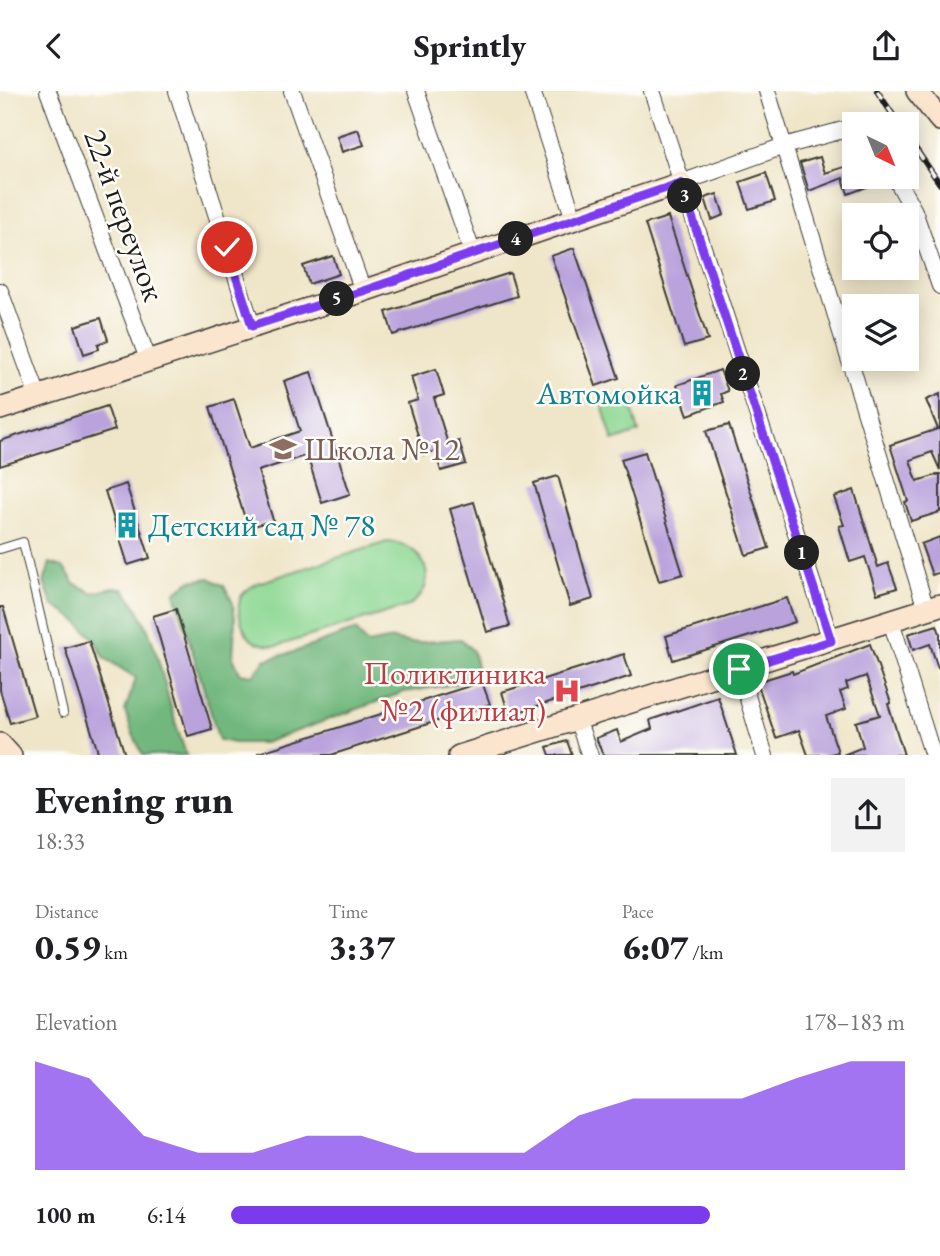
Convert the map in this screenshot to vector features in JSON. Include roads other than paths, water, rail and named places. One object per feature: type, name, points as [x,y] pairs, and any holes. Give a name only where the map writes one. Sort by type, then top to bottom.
[{"type":"street","name":"22-й переулок","points":[[48,91],[148,359]]},
{"type":"street","points":[[177,91],[252,326]]},
{"type":"street","points":[[292,91],[363,291]]},
{"type":"street","points":[[416,91],[473,254]]},
{"type":"street","points":[[532,91],[574,219]]},
{"type":"street","points":[[652,91],[831,641]]},
{"type":"street","points":[[459,755],[933,607],[767,91]]},
{"type":"street","points":[[918,91],[940,120]]},
{"type":"street","points":[[0,409],[363,291],[784,146],[842,130]]},
{"type":"street","points":[[902,189],[914,211],[940,286]]},
{"type":"street","points":[[0,291],[38,395]]},
{"type":"street","points":[[891,621],[933,755]]},
{"type":"street","points":[[739,669],[765,755]]},
{"type":"street","points":[[578,719],[590,755]]},
{"type":"street","points":[[0,744],[11,755]]},
{"type":"lane","points":[[0,549],[23,542],[63,713]]},
{"type":"railway","points":[[877,91],[891,112]]},
{"type":"railway","points":[[919,154],[940,184]]},
{"type":"place","name":"Автомойка","points":[[702,393]]},
{"type":"place","name":"Школа №12","points":[[283,449]]},
{"type":"place","name":"Детский сад № 78","points":[[127,525]]},
{"type":"place","name":"Поликлиника №2 (филиал)","points":[[567,691]]}]
